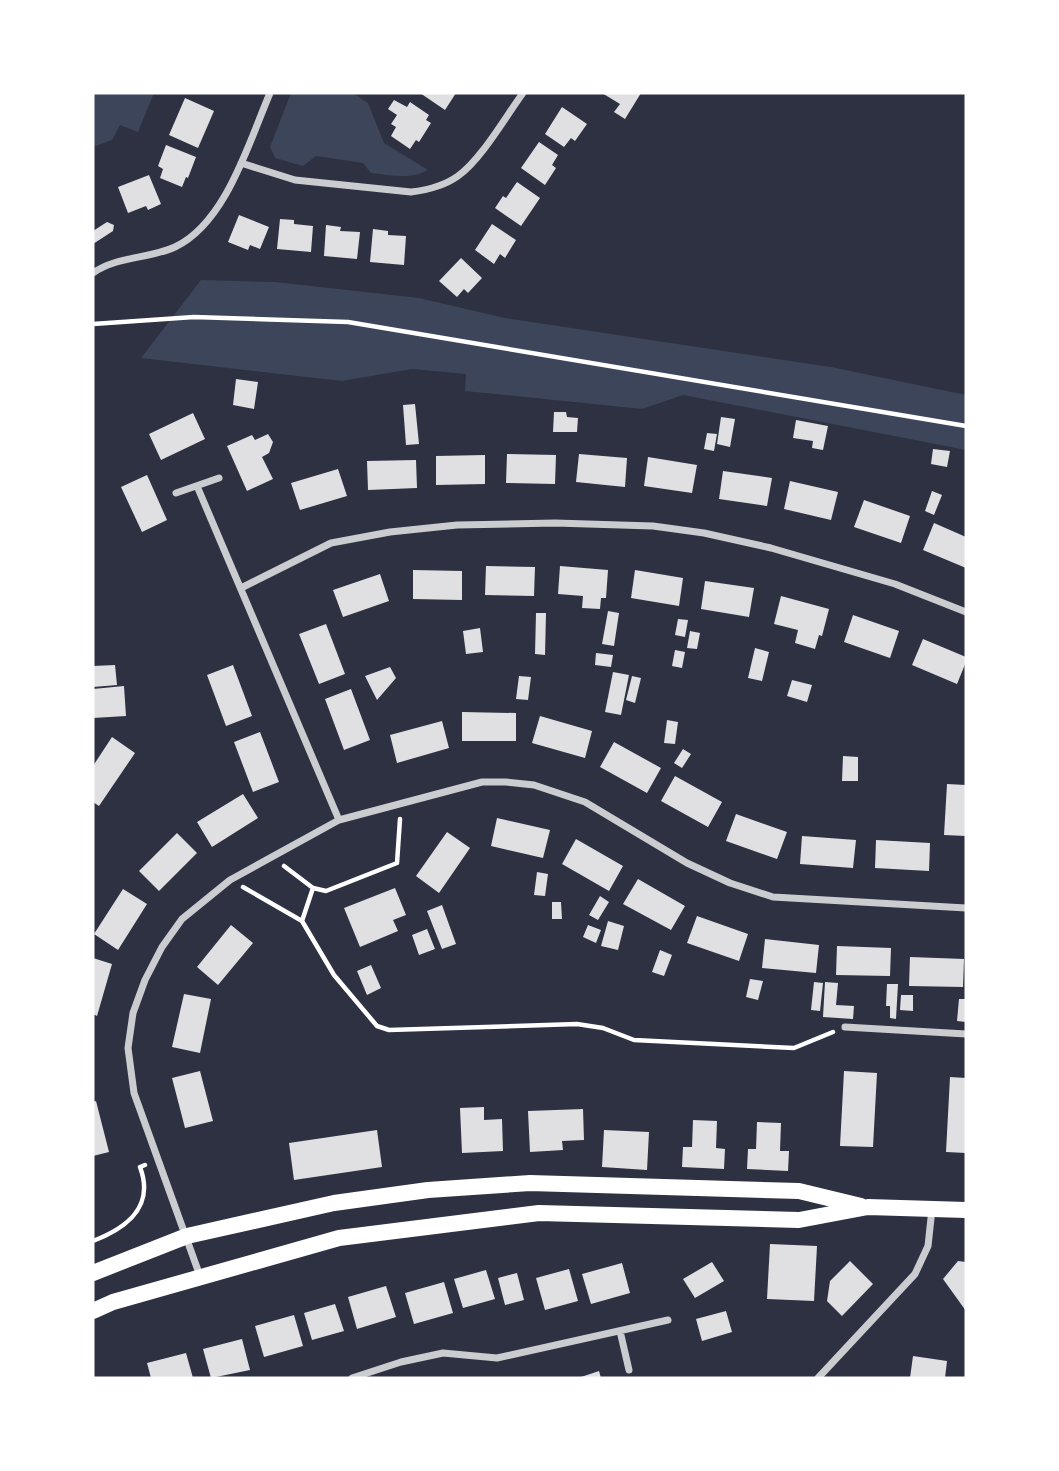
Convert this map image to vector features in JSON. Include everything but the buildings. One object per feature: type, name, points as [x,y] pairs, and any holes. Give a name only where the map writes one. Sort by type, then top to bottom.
[{"type":"main road","points":[[93,1273],[187,1236],[334,1203],[429,1191],[530,1184],[799,1191],[868,1207]]},
{"type":"main road","points":[[93,1311],[113,1302],[200,1276],[339,1238],[539,1213],[799,1220],[868,1207],[966,1210]]},
{"type":"street","points":[[93,273],[104,265],[173,248],[204,226],[217,209],[241,163],[270,93]]},
{"type":"street","points":[[241,163],[295,180],[411,192],[430,189],[459,176],[523,93]]},
{"type":"street","points":[[176,493],[219,478]]},
{"type":"street","points":[[197,486],[340,820]]},
{"type":"street","points":[[241,588],[331,543],[390,532],[457,526],[579,524],[666,528],[704,533],[771,548],[895,584],[966,612]]},
{"type":"street","points":[[200,1276],[134,1093],[128,1048],[133,1013],[145,979],[162,947],[182,919],[230,880],[340,820],[482,782],[534,785],[585,802],[687,863],[730,883],[773,897],[966,908]]},
{"type":"street","points":[[845,1027],[966,1034]]},
{"type":"street","points":[[821,1377],[915,1274],[928,1246],[932,1208]]},
{"type":"street","points":[[352,1378],[401,1362],[443,1353],[497,1359],[668,1320]]},
{"type":"street","points":[[620,1331],[629,1370]]},
{"type":"path","points":[[93,324],[194,317],[348,323],[966,426]]},
{"type":"path","points":[[273,856],[313,888],[326,891],[397,863],[402,803]]},
{"type":"path","points":[[230,880],[302,921],[334,975],[377,1026],[388,1030],[577,1024],[603,1028],[634,1040],[794,1048],[845,1027]]},
{"type":"path","points":[[302,921],[313,888]]},
{"type":"path","points":[[93,1241],[117,1231],[134,1215],[144,1199],[145,1180],[140,1167],[159,1159]]},
{"type":"shaded area","points":[[93,93],[154,93],[138,132],[120,125],[112,140],[93,147]]},
{"type":"shaded area","points":[[291,93],[353,93],[368,103],[384,143],[428,170],[415,175],[393,176],[371,173],[363,163],[316,156],[303,166],[275,158],[270,147]]},
{"type":"shaded area","points":[[201,280],[275,282],[419,298],[505,318],[831,367],[966,395],[966,450],[683,395],[642,409],[465,391],[466,374],[412,369],[342,381],[141,358]]}]
